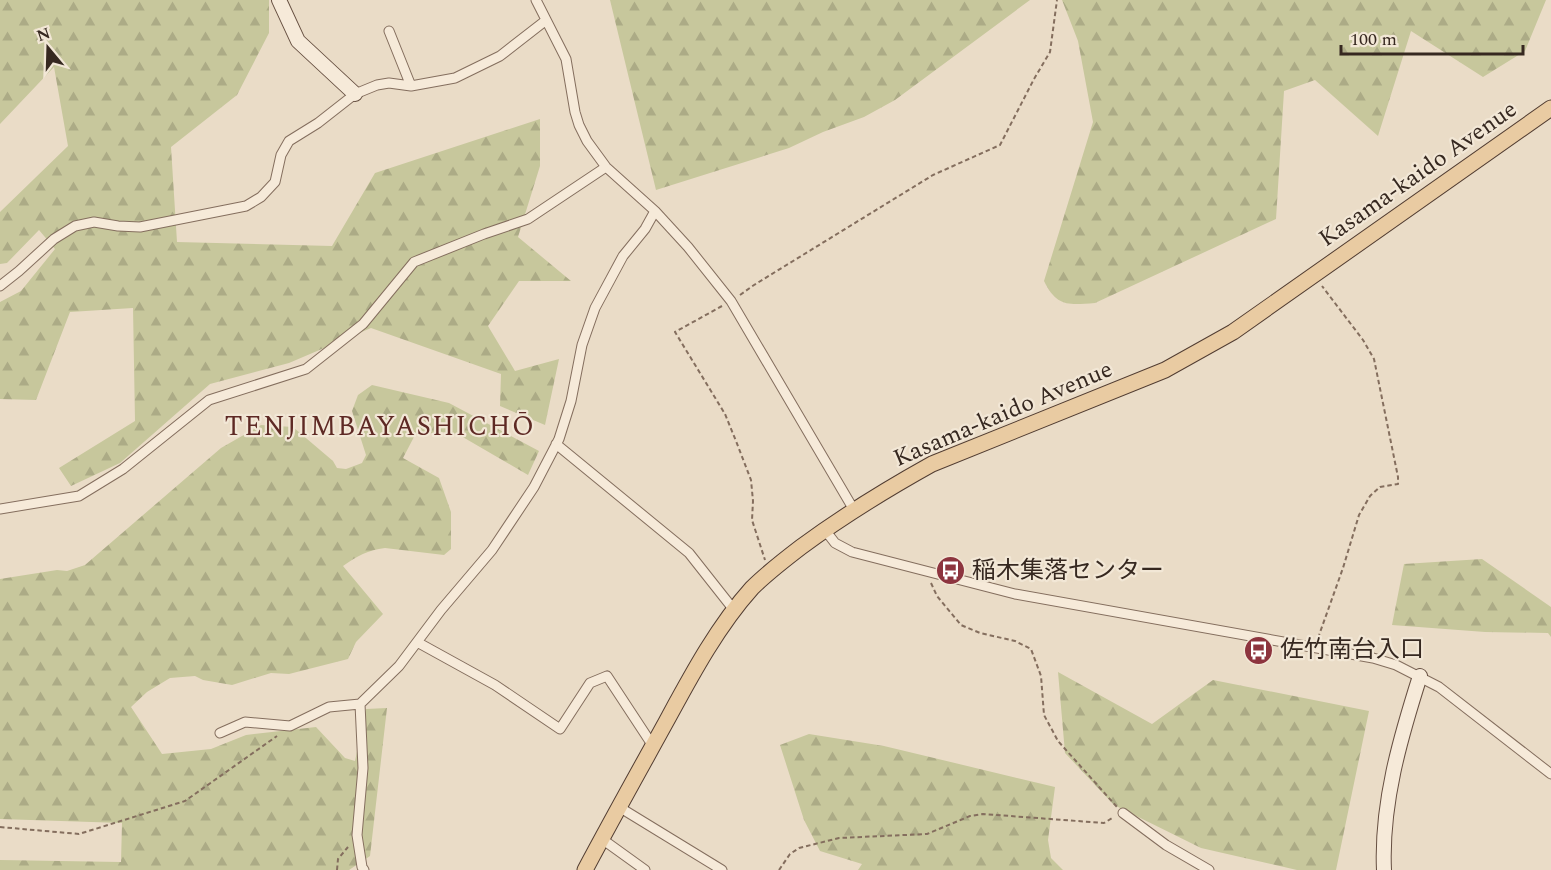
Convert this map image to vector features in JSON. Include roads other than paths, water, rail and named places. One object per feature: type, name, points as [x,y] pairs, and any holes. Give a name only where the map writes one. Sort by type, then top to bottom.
[{"type":"main road","name":"Kasama-kaido Avenue","points":[[585,870],[687,684],[734,610],[769,572],[854,510],[932,464],[1165,370],[1233,332],[1551,108]]},
{"type":"street","points":[[279,0],[298,41],[355,94]]},
{"type":"street","points":[[536,0],[566,59],[575,112],[587,141],[606,166],[688,247],[731,301],[854,510]]},
{"type":"street","points":[[0,286],[54,239],[75,226],[94,222],[141,227],[246,206],[261,197],[275,182],[281,155],[290,141],[318,123],[355,94],[389,83],[411,86],[455,78],[500,56],[546,21]]},
{"type":"street","points":[[388,31],[411,86]]},
{"type":"street","points":[[0,509],[79,496],[123,468],[209,400],[306,369],[363,324],[414,262],[528,219],[606,166]]},
{"type":"street","points":[[220,733],[245,722],[290,726],[329,707],[360,704],[399,666],[441,610],[492,550],[534,487],[556,444],[572,401],[582,345],[595,308],[623,256],[645,229],[655,212]]},
{"type":"street","points":[[556,444],[689,553],[734,610]]},
{"type":"street","points":[[825,530],[835,543],[847,550],[1015,594],[1373,658],[1396,665],[1439,687],[1551,774]]},
{"type":"street","points":[[417,642],[495,685],[560,729],[590,683],[607,676],[653,746]]},
{"type":"street","points":[[1384,870],[1384,831],[1391,784],[1420,676]]},
{"type":"street","points":[[360,704],[363,768],[357,836],[364,870]]},
{"type":"street","points":[[619,807],[722,870]]},
{"type":"street","points":[[1122,813],[1166,845],[1209,870]]},
{"type":"street","points":[[602,839],[645,870]]},
{"type":"place","name":"稲木集落センター","points":[[951,571]]},
{"type":"place","name":"佐竹南台入口","points":[[1259,650]]},
{"type":"district","name":"TENJIMBAYASHICHŌ","points":[[380,427]]}]
